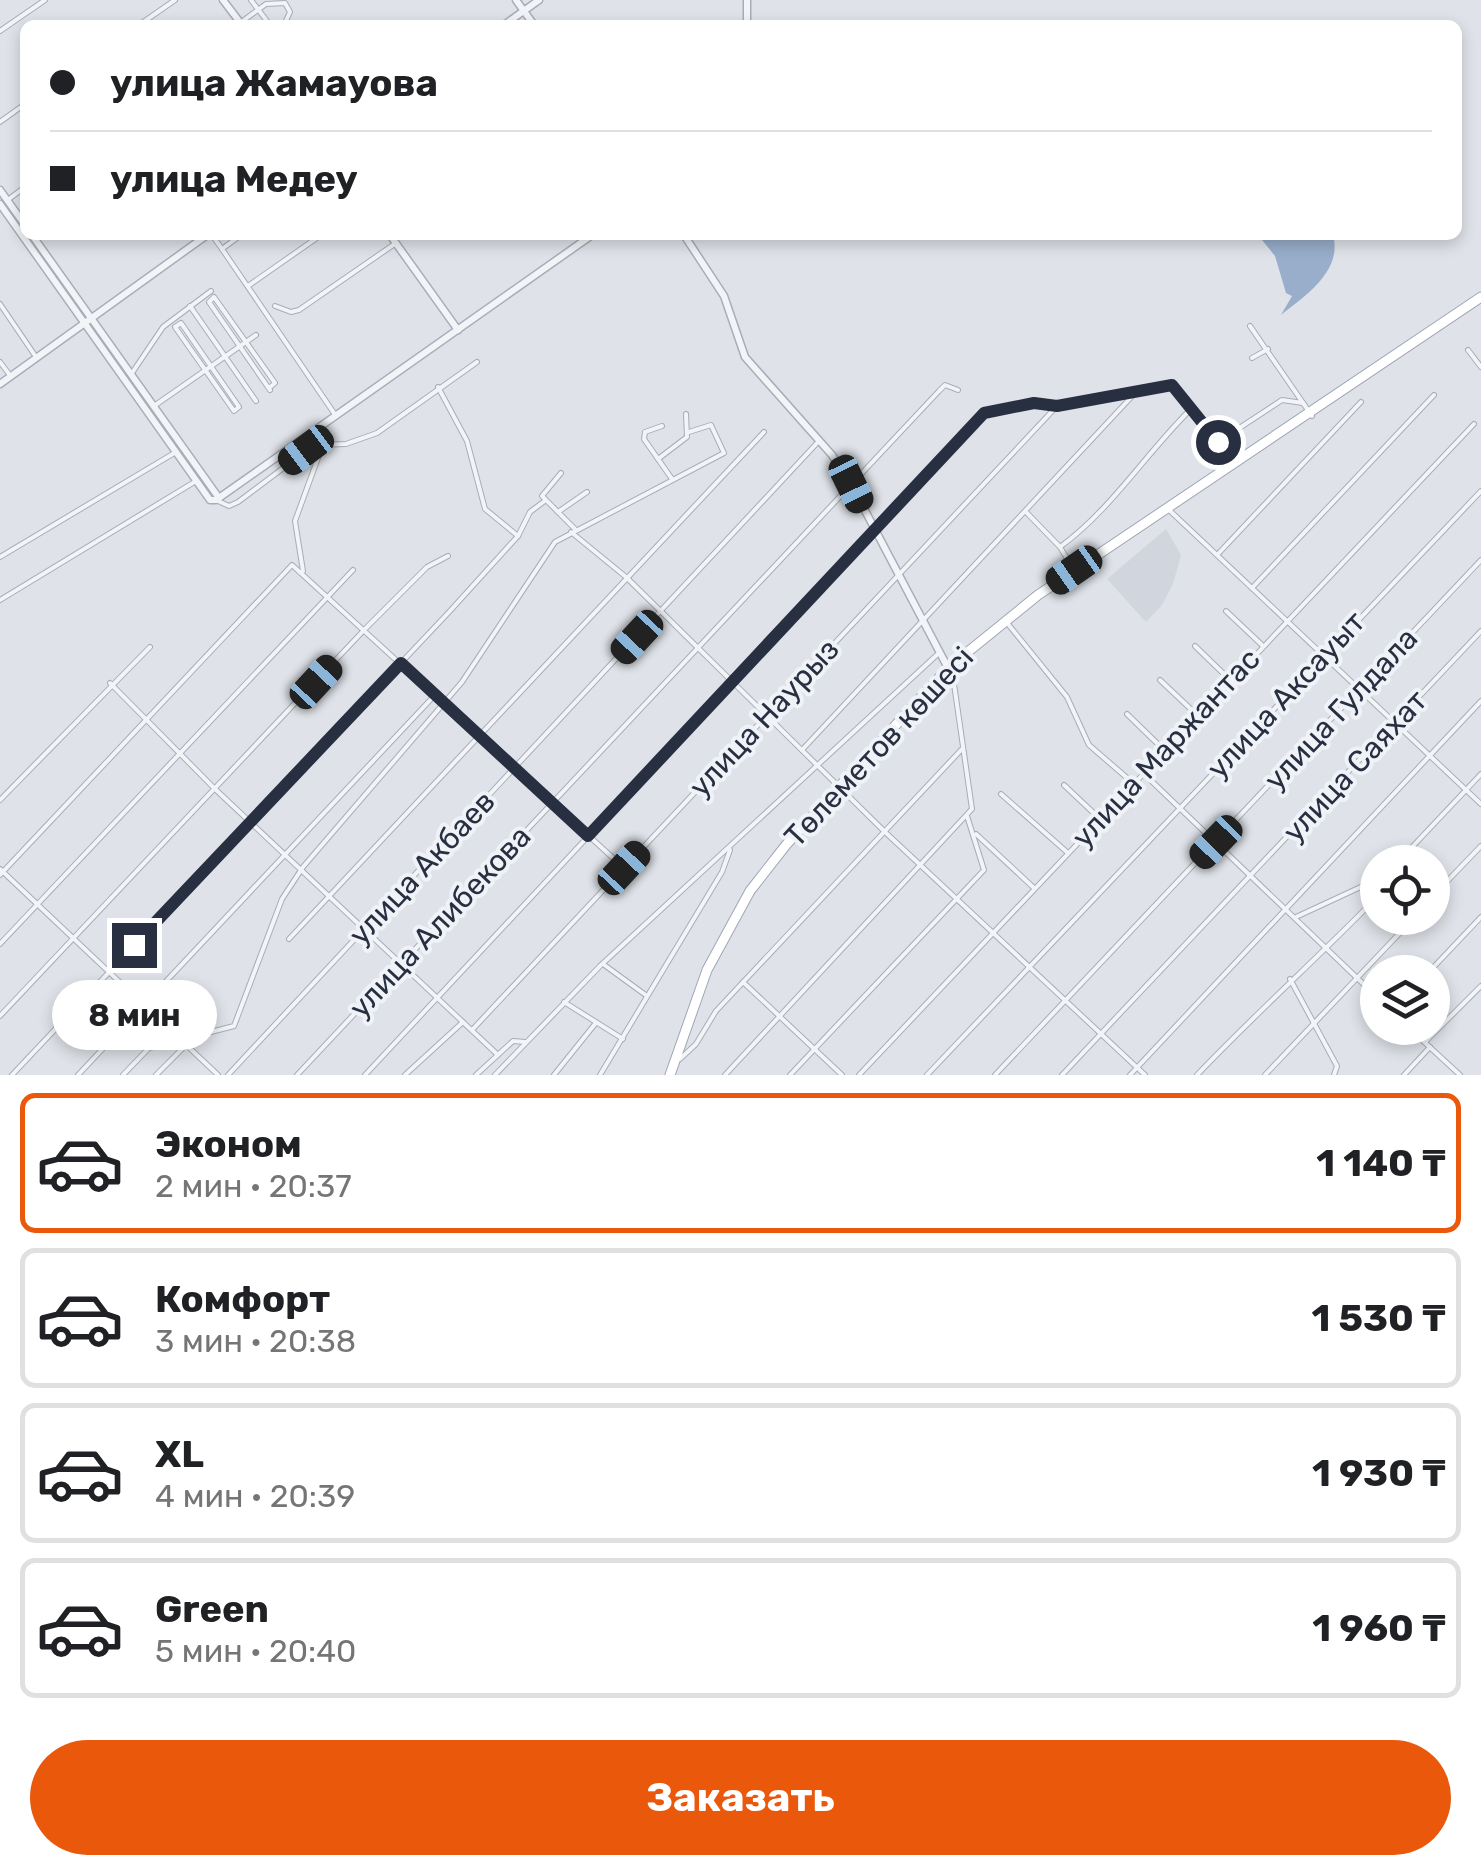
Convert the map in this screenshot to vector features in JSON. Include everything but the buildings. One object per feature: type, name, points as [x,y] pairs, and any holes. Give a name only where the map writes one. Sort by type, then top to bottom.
[{"type":"main road","name":"Төлеметов көшесі","points":[[673,1075],[702,984],[738,909],[772,862],[950,669],[1074,570],[1169,510],[1308,410],[1481,300]]},
{"type":"main road","name":"Төлеметов көшесі","points":[[1006,622],[1308,410]]},
{"type":"street","points":[[0,31],[44,0]]},
{"type":"street","points":[[146,20],[175,0]]},
{"type":"street","points":[[251,0],[266,20]]},
{"type":"street","points":[[516,0],[530,20]]},
{"type":"street","points":[[511,20],[539,0]]},
{"type":"street","points":[[246,20],[265,2],[285,1]]},
{"type":"street","points":[[0,190],[2,204],[20,230]]},
{"type":"street","points":[[27,240],[210,500],[218,499],[585,240]]},
{"type":"street","points":[[35,240],[84,321],[131,374],[218,499],[229,506],[306,450],[378,434],[476,362]]},
{"type":"street","points":[[0,384],[203,240]]},
{"type":"street","points":[[214,240],[336,416]]},
{"type":"street","points":[[222,249],[234,240]]},
{"type":"street","points":[[248,286],[314,240]]},
{"type":"street","points":[[275,306],[291,312],[299,310],[392,240]]},
{"type":"street","points":[[394,240],[458,330]]},
{"type":"street","points":[[687,240],[724,296],[745,357],[851,484],[950,669],[972,809],[725,1075]]},
{"type":"street","points":[[131,374],[163,327],[211,291]]},
{"type":"street","points":[[214,296],[246,342],[275,383],[269,389],[209,302],[214,296]]},
{"type":"street","points":[[0,304],[36,357]]},
{"type":"street","points":[[190,306],[256,401]]},
{"type":"street","points":[[182,324],[212,366],[239,407],[234,412],[175,327],[182,324]]},
{"type":"street","points":[[1250,326],[1308,410]]},
{"type":"street","points":[[154,406],[256,335]]},
{"type":"street","points":[[1252,358],[1268,349]]},
{"type":"street","points":[[1468,350],[1481,367]]},
{"type":"street","points":[[0,362],[11,376]]},
{"type":"street","points":[[365,1075],[984,413],[1034,403],[1057,406],[1172,385],[1234,462]]},
{"type":"street","name":"улица Алибекова","points":[[297,1075],[945,386],[958,390]]},
{"type":"street","points":[[438,387],[467,441],[484,509],[518,536]]},
{"type":"street","points":[[802,750],[1136,392]]},
{"type":"street","points":[[1252,588],[1434,395]]},
{"type":"street","points":[[1218,442],[1282,400],[1308,410]]},
{"type":"street","points":[[1217,555],[1362,402]]},
{"type":"street","name":"улица Наурыз","points":[[472,1030],[1057,406]]},
{"type":"street","points":[[1060,547],[1096,520],[1106,500],[1192,408]]},
{"type":"street","points":[[686,414],[689,432]]},
{"type":"street","name":"улица Маржантас","points":[[860,1075],[1196,714],[1474,424]]},
{"type":"street","points":[[123,1075],[149,1048],[223,1032],[240,1018],[282,899],[302,866],[444,704],[538,564],[572,530],[724,451],[710,425],[689,432],[658,459]]},
{"type":"street","points":[[662,426],[644,436],[672,480]]},
{"type":"street","points":[[289,940],[764,432]]},
{"type":"street","name":"улица Акбаев","points":[[228,1075],[819,442]]},
{"type":"street","points":[[303,571],[295,522],[322,445]]},
{"type":"street","points":[[0,556],[176,452]]},
{"type":"street","points":[[561,473],[543,490],[546,500],[572,530],[626,576],[919,865],[1144,1075]]},
{"type":"street","points":[[0,600],[196,481]]},
{"type":"street","name":"улица Аксауыт","points":[[927,1075],[1481,490]]},
{"type":"street","points":[[558,512],[586,492]]},
{"type":"street","points":[[12,1075],[401,663],[518,536],[530,512],[546,500]]},
{"type":"street","points":[[1169,510],[1481,804]]},
{"type":"street","points":[[1026,513],[1060,547],[1074,570]]},
{"type":"street","points":[[0,1016],[366,629],[428,567],[448,556]]},
{"type":"street","name":"улица Гулдала","points":[[995,1075],[1481,560]]},
{"type":"street","points":[[218,1075],[1,872],[292,565],[329,594],[624,868]]},
{"type":"street","points":[[0,944],[353,570]]},
{"type":"street","points":[[1226,612],[1262,645]]},
{"type":"street","points":[[1006,622],[1067,697],[1089,745],[1133,783]]},
{"type":"street","name":"улица Саяхат","points":[[1062,1075],[1481,631]]},
{"type":"street","points":[[1196,646],[1229,680]]},
{"type":"street","points":[[0,800],[150,647]]},
{"type":"street","points":[[494,1075],[603,964],[940,652]]},
{"type":"street","points":[[1160,680],[1196,714]]},
{"type":"street","points":[[110,684],[498,1055]]},
{"type":"street","points":[[78,1075],[435,695]]},
{"type":"street","points":[[1130,1075],[1481,701]]},
{"type":"street","points":[[1127,714],[1163,749]]},
{"type":"street","points":[[678,1058],[743,982],[963,747]]},
{"type":"street","points":[[1142,772],[1360,981]]},
{"type":"street","points":[[1414,845],[1481,774]]},
{"type":"street","points":[[1064,785],[1100,819]]},
{"type":"street","points":[[1001,794],[1068,853]]},
{"type":"street","points":[[790,1075],[984,870],[967,816]]},
{"type":"street","points":[[972,830],[1034,888]]},
{"type":"street","points":[[1450,879],[1481,846]]},
{"type":"street","points":[[600,1075],[722,872],[731,848]]},
{"type":"street","points":[[1296,917],[1360,887]]},
{"type":"street","points":[[1197,1075],[1290,979],[1360,915]]},
{"type":"street","points":[[1446,955],[1481,917]]},
{"type":"street","points":[[1265,1075],[1398,935]]},
{"type":"street","points":[[603,964],[647,997]]},
{"type":"street","points":[[1290,979],[1336,1073]]},
{"type":"street","points":[[743,982],[842,1075]]},
{"type":"street","points":[[1450,1021],[1481,986]]},
{"type":"street","points":[[564,1002],[624,1039]]},
{"type":"street","points":[[405,1075],[463,1022]]},
{"type":"street","points":[[554,1075],[596,1022]]},
{"type":"street","points":[[476,1075],[519,1038],[526,1042]]},
{"type":"street","points":[[156,1075],[186,1042]]},
{"type":"street","points":[[1404,1075],[1428,1045],[1460,1075]]},
{"type":"street","points":[[128,1068],[134,1075]]},
{"type":"shaded area","points":[[1166,529],[1181,555],[1173,584],[1162,605],[1146,622],[1107,579]]},
{"type":"water","points":[[1262,240],[1334,240],[1332,260],[1320,281],[1281,315],[1292,296],[1286,293],[1275,256]]},
{"type":"route","points":[[134,945],[401,663],[588,836],[984,413],[1034,403],[1057,406],[1164,384],[1178,389],[1218,442]]}]
